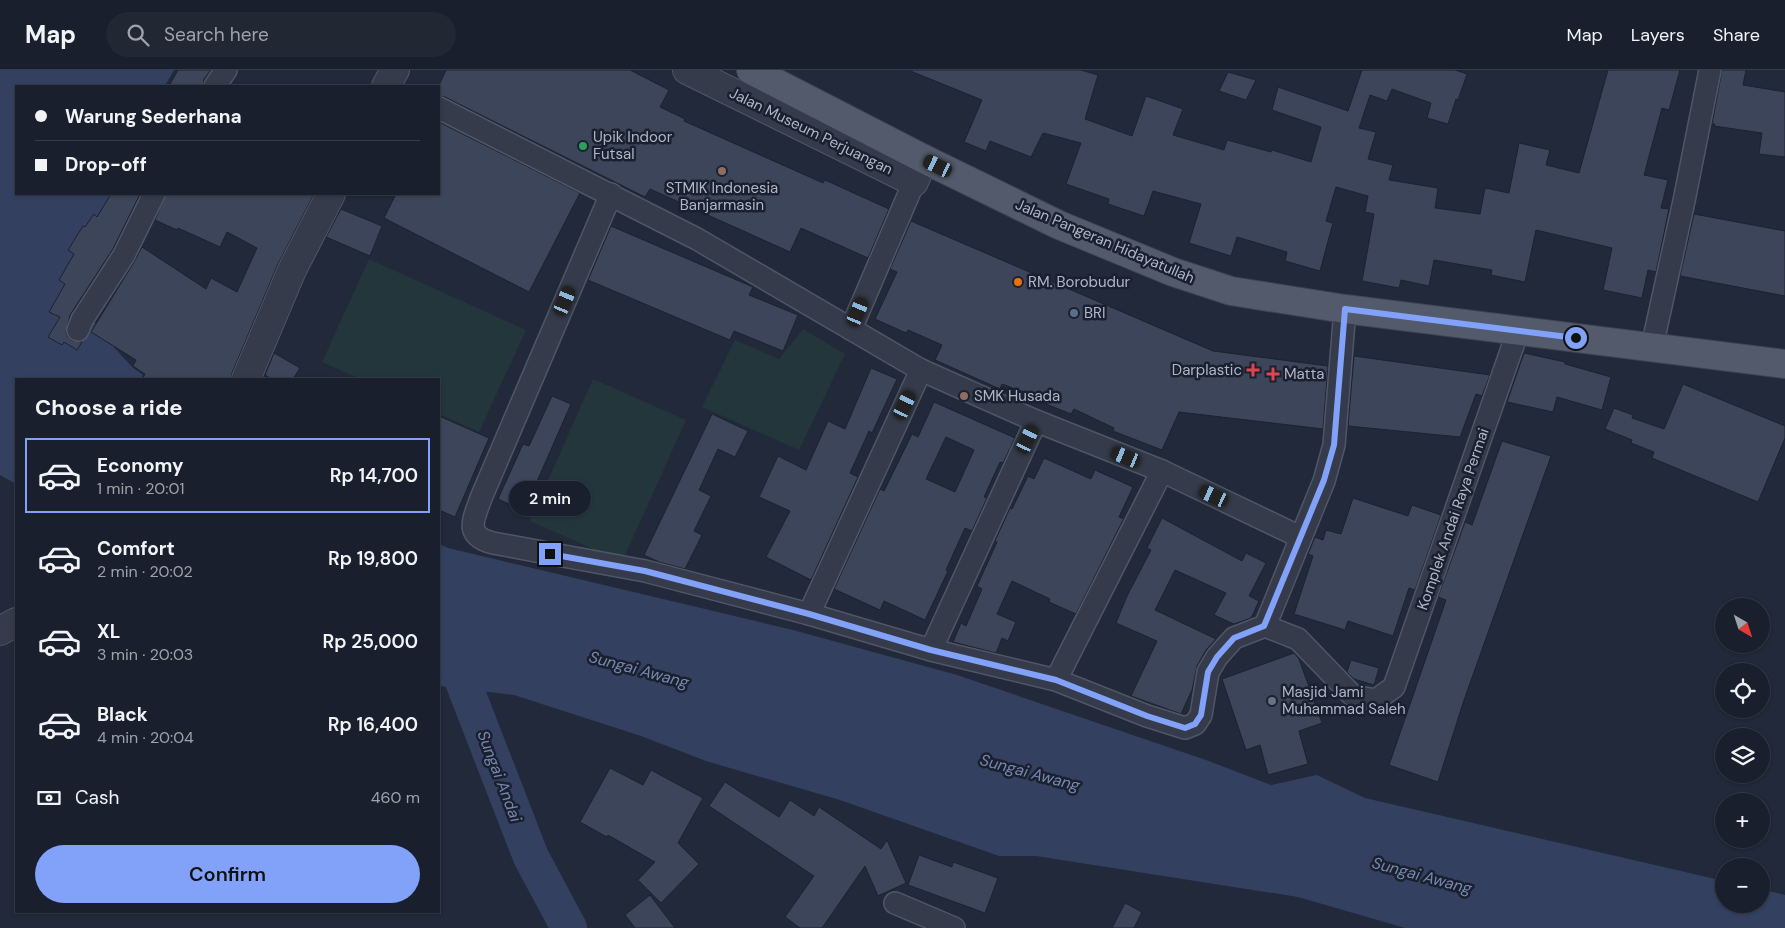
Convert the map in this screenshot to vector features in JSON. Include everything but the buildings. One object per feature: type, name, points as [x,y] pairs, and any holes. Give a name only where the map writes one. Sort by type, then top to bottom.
[{"type":"main road","name":"Jalan Pangeran Hidayatullah","points":[[751,70],[919,170],[1173,272],[1232,291],[1345,309],[1785,364]]},
{"type":"street","points":[[215,85],[226,70]]},
{"type":"street","name":"Jalan Museum Perjuangan","points":[[687,70],[919,170]]},
{"type":"street","points":[[1652,347],[1710,70]]},
{"type":"street","points":[[440,108],[697,239],[921,370],[1036,422],[1162,471],[1300,537]]},
{"type":"street","points":[[851,329],[919,170]]},
{"type":"street","points":[[611,194],[481,498],[473,523],[475,534],[485,541],[645,571],[809,614],[931,650],[1056,680],[1147,716],[1185,728],[1195,724],[1201,715],[1208,672],[1217,657],[1234,638],[1264,626],[1324,480],[1334,445],[1345,309]]},
{"type":"street","points":[[78,330],[82,320],[124,255],[154,195]]},
{"type":"street","points":[[246,378],[292,270],[330,195]]},
{"type":"street","name":"Komplek Andai Raya Permai","points":[[1264,626],[1298,639],[1354,696],[1376,700],[1394,687],[1518,331]]},
{"type":"street","points":[[809,614],[921,370]]},
{"type":"street","points":[[931,650],[1036,422]]},
{"type":"street","points":[[1056,680],[1162,471]]},
{"type":"street","points":[[0,631],[15,623]]},
{"type":"street","points":[[895,903],[923,922],[954,928]]},
{"type":"green space","points":[[369,259],[526,330],[479,432],[440,414],[440,378],[358,378],[322,362]]},
{"type":"green space","points":[[803,329],[845,354],[799,450],[702,407],[735,340],[779,359]]},
{"type":"green space","points":[[593,379],[686,420],[622,562],[530,521]]},
{"type":"water","points":[[0,70],[174,70],[166,85],[15,85],[15,195],[113,195],[63,306],[114,333],[111,344],[132,367],[143,375],[142,378],[15,378],[15,483],[0,475]]},
{"type":"water","name":"Sungai Awang","points":[[440,544],[448,548],[793,630],[957,675],[1206,760],[1271,785],[1317,775],[1365,798],[1715,879],[1715,913],[1770,913],[1770,891],[1785,895],[1785,928],[1405,928],[1298,897],[1036,856],[999,856],[840,800],[706,761],[641,736],[514,695],[440,686]]},
{"type":"waterway","name":"Sungai Andai","points":[[440,623],[531,857],[569,928]]},
{"type":"place","name":"Upik Indoor Futsal","points":[[583,146]]},
{"type":"place","name":"STMIK Indonesia Banjarmasin","points":[[722,171]]},
{"type":"place","name":"RM. Borobudur","points":[[1018,282]]},
{"type":"place","name":"BRI","points":[[1074,313]]},
{"type":"place","name":"Darplastic","points":[[1253,370]]},
{"type":"place","name":"Matta","points":[[1273,374]]},
{"type":"place","name":"SMK Husada","points":[[964,396]]},
{"type":"place","name":"Masjid Jami Muhammad Saleh","points":[[1272,701]]},
{"type":"route","points":[[550,554],[645,571],[809,614],[931,650],[1056,680],[1147,716],[1185,728],[1195,724],[1201,715],[1208,672],[1217,657],[1234,638],[1264,626],[1324,480],[1334,445],[1345,309],[1576,338]]}]
